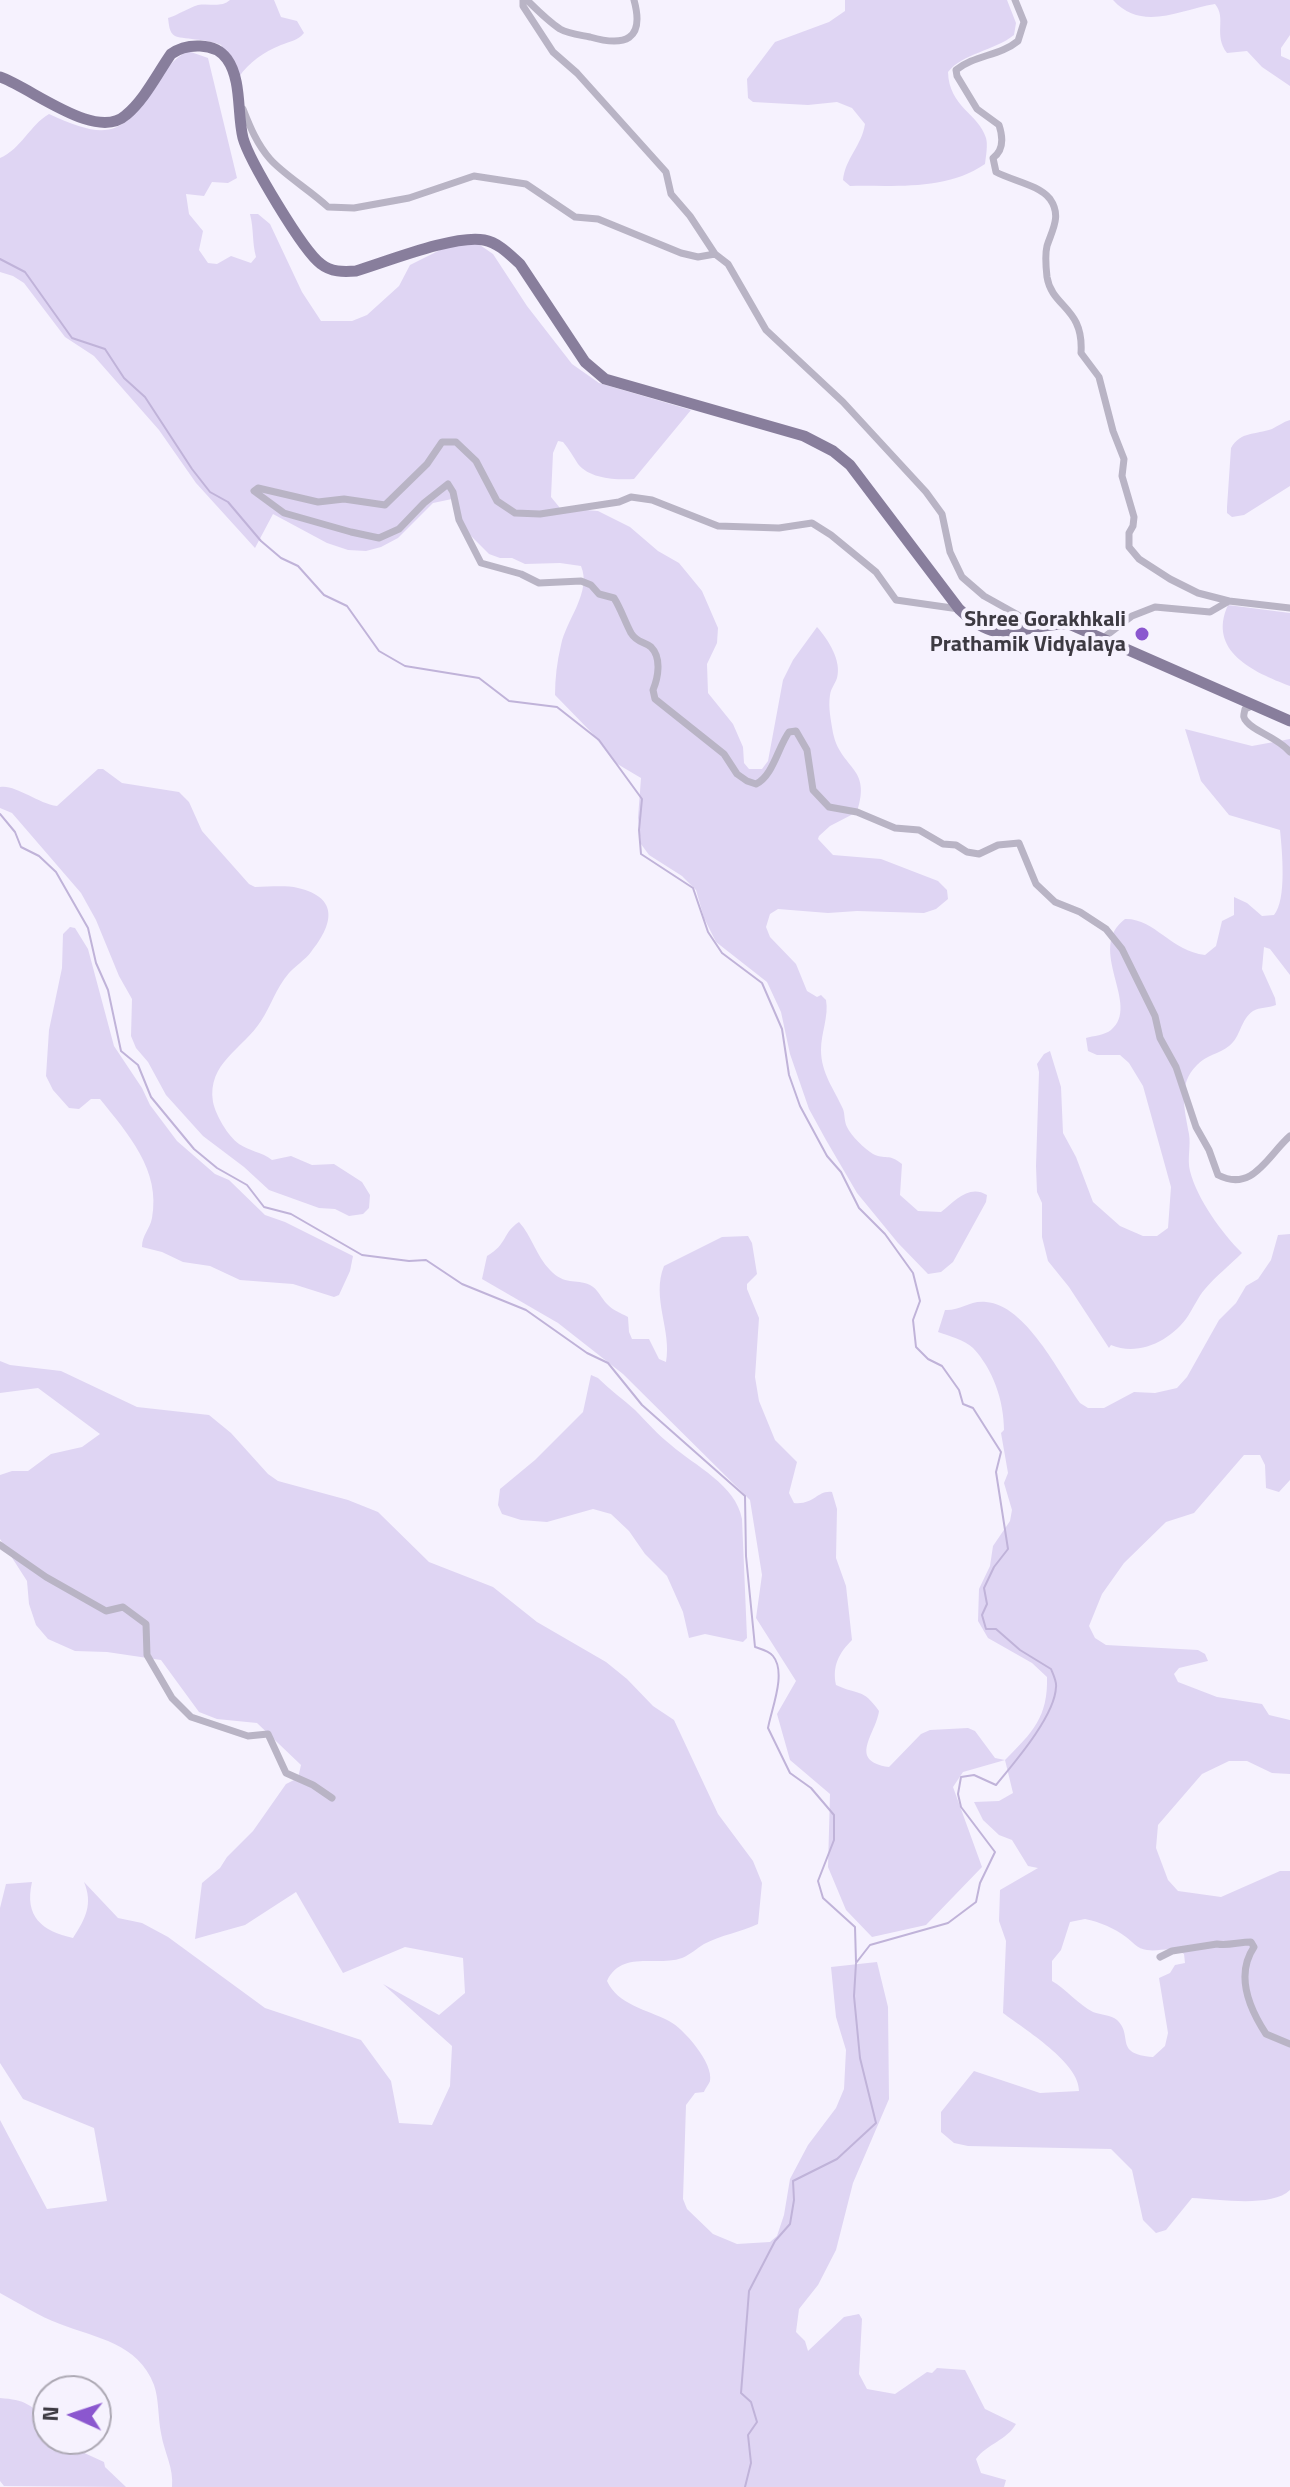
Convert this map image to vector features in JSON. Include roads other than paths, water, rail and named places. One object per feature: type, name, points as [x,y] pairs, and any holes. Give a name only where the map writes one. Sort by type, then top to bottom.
[{"type":"main road","points":[[0,77],[87,121],[112,123],[135,106],[171,54],[184,46],[195,45],[223,55],[229,61],[237,92],[247,151],[308,251],[323,266],[344,272],[356,271],[456,241],[469,239],[494,243],[520,264],[585,362],[605,379],[804,436],[833,451],[861,479],[959,609],[975,624],[1002,635],[1036,625],[1069,624],[1290,721]]},
{"type":"street","points":[[634,0],[639,18],[637,28],[633,35],[613,43],[562,30],[525,0],[523,6],[553,52],[577,73],[666,172],[671,194],[715,254],[728,264],[766,330],[843,402],[926,492],[942,514],[950,552],[962,577],[984,596],[1036,625]]},
{"type":"street","points":[[1015,0],[1024,22],[1018,41],[1001,52],[965,63],[956,70],[957,76],[977,109],[999,125],[1002,142],[993,158],[996,172],[1017,183],[1036,187],[1055,208],[1056,226],[1046,249],[1047,278],[1056,295],[1077,319],[1081,353],[1099,377],[1105,394],[1113,431],[1124,459],[1122,476],[1134,517],[1129,547],[1139,559],[1198,593],[1229,601],[1290,608]]},
{"type":"street","points":[[237,92],[251,132],[270,160],[328,207],[354,208],[409,198],[474,176],[526,184],[575,217],[598,219],[681,253],[698,257],[715,254]]},
{"type":"street","points":[[959,609],[896,600],[876,572],[812,523],[779,528],[718,526],[652,500],[631,497],[619,502],[540,514],[515,513],[497,501],[476,461],[456,442],[442,442],[427,464],[385,505],[344,499],[318,502],[258,488],[254,491],[284,513],[379,538],[399,529],[448,484],[453,492],[459,520],[481,563],[521,574],[539,583],[581,581],[591,585],[599,594],[614,598],[638,642],[654,650],[659,677],[653,690],[655,699],[724,754],[737,774],[747,781],[756,784],[764,780],[779,745],[789,732],[796,731],[807,750],[813,790],[829,807],[857,812],[895,828],[919,830],[943,844],[956,845],[967,852],[979,854],[998,845],[1019,843],[1036,884],[1055,902],[1080,912],[1106,929],[1122,949],[1155,1016],[1160,1038],[1176,1067],[1196,1127],[1218,1175],[1227,1180],[1240,1181],[1256,1173],[1290,1136]]},
{"type":"street","points":[[1108,640],[1107,635],[1132,616],[1155,607],[1210,612],[1229,601]]},
{"type":"street","points":[[1254,705],[1245,709],[1247,723],[1282,743],[1290,752]]},
{"type":"street","points":[[0,1545],[46,1577],[106,1611],[123,1607],[146,1624],[147,1655],[172,1698],[191,1717],[248,1736],[268,1734],[286,1773],[332,1798]]},
{"type":"street","points":[[1160,1957],[1172,1951],[1251,1942],[1254,1947],[1243,1967],[1249,2002],[1266,2034],[1290,2044]]},
{"type":"waterway","points":[[0,259],[25,272],[72,338],[105,349],[124,378],[145,397],[210,492],[228,502],[261,541],[281,558],[298,566],[324,595],[347,606],[379,651],[405,666],[479,678],[509,701],[557,707],[599,740],[642,799],[639,830],[641,854],[693,888],[708,932],[722,953],[762,983],[782,1029],[789,1075],[800,1106],[827,1156],[841,1172],[859,1208],[885,1234],[913,1273],[920,1301],[913,1320],[916,1347],[928,1359],[942,1366],[959,1390],[963,1404],[973,1408],[1001,1452],[996,1472],[1008,1549],[994,1567],[984,1588],[987,1604],[982,1615],[986,1629],[996,1629],[1020,1650],[1051,1669],[1056,1685],[1054,1699],[1032,1739],[996,1785],[974,1775],[961,1777],[958,1794],[961,1807],[995,1852],[980,1883],[976,1902],[948,1923],[870,1945],[856,1963],[854,1996],[860,2058],[876,2123],[837,2159],[793,2181],[790,2224],[775,2241],[749,2291],[741,2393],[751,2402],[757,2422],[748,2435],[751,2463],[745,2487]]},
{"type":"waterway","points":[[0,814],[15,832],[21,847],[39,856],[56,872],[88,928],[96,963],[108,990],[121,1051],[138,1065],[151,1097],[194,1149],[217,1168],[247,1185],[264,1207],[291,1214],[362,1255],[426,1260],[462,1284],[526,1310],[587,1353],[608,1363],[642,1405],[745,1496],[746,1556],[755,1647],[773,1656],[779,1672],[768,1728],[790,1773],[811,1788],[834,1815],[834,1840],[818,1881],[823,1898],[855,1927],[856,1962]]},
{"type":"place","name":"Shree Gorakhkali Prathamik Vidyalaya","points":[[1142,634]]}]
